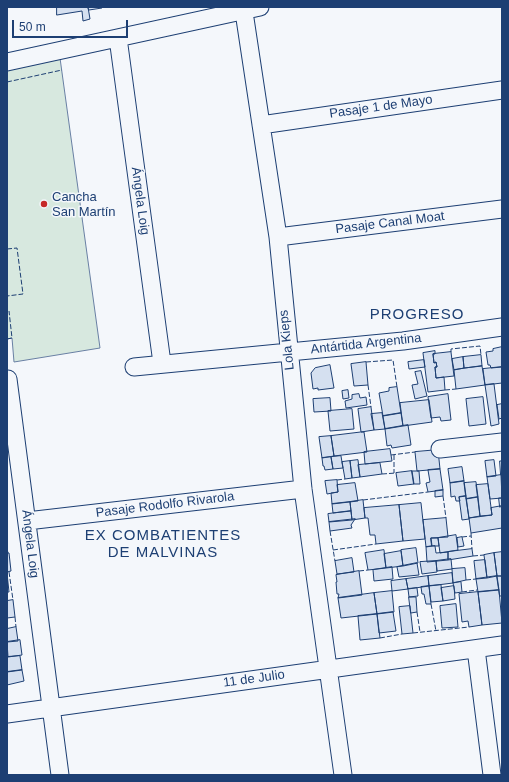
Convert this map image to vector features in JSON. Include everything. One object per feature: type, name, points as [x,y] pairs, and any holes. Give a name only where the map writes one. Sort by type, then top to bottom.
[{"type":"street","points":[[7,62],[244,12],[260,7]]},
{"type":"street","name":"Lola Kieps","points":[[244,12],[278,237],[288,352],[303,489],[343,775]]},
{"type":"street","name":"Ángela Loig","points":[[118,38],[162,363]]},
{"type":"street","name":"Pasaje 1 de Mayo","points":[[261,125],[502,90]]},
{"type":"street","name":"Pasaje Canal Moat","points":[[278,237],[502,209]]},
{"type":"street","name":"Antártida Argentina","points":[[134,367],[162,363],[403,341],[502,326]]},
{"type":"street","name":"Ángela Loig","points":[[8,379],[11,438],[27,520],[60,775]]},
{"type":"street","points":[[440,449],[502,442]]},
{"type":"street","name":"Pasaje Rodolfo Rivarola","points":[[27,520],[303,489]]},
{"type":"street","name":"11 de Julio","points":[[7,714],[502,645]]},
{"type":"street","points":[[476,649],[492,775]]},
{"type":"shaded area","name":"Cancha San Martín","points":[[60,58],[100,348],[14,362],[12,338],[7,339],[7,70]]},
{"type":"building","points":[[57,7],[88,7],[90,19],[83,21],[82,11],[57,15]]},
{"type":"building","points":[[88,7],[102,7],[102,8],[89,10]]},
{"type":"building","points":[[502,347],[502,367],[491,368],[490,365],[488,365],[486,352]]},
{"type":"building","points":[[435,351],[435,354],[433,354],[434,363],[436,362],[437,367],[435,367],[436,378],[444,377],[445,390],[428,392],[423,353]]},
{"type":"building","points":[[451,352],[454,376],[436,378],[435,367],[437,367],[436,362],[434,363],[433,354]]},
{"type":"building","points":[[481,355],[482,366],[464,368],[463,357]]},
{"type":"building","points":[[463,357],[464,368],[454,370],[452,359]]},
{"type":"building","points":[[424,360],[425,367],[409,369],[408,362]]},
{"type":"building","points":[[366,362],[368,385],[354,386],[351,364]]},
{"type":"building","points":[[330,365],[334,388],[318,390],[318,388],[313,389],[311,373],[315,368]]},
{"type":"building","points":[[482,366],[485,385],[456,389],[454,370]]},
{"type":"building","points":[[502,367],[502,383],[485,385],[483,369]]},
{"type":"building","points":[[421,371],[427,396],[415,399],[412,385],[418,384],[415,372]]},
{"type":"building","points":[[494,384],[499,424],[491,426],[485,385]]},
{"type":"building","points":[[397,387],[401,413],[383,416],[379,393],[389,391],[389,388]]},
{"type":"building","points":[[348,390],[349,398],[343,399],[342,391]]},
{"type":"building","points":[[359,394],[360,398],[366,397],[367,405],[346,408],[345,401],[352,399],[352,395]]},
{"type":"building","points":[[448,394],[451,420],[441,421],[440,417],[431,418],[428,397]]},
{"type":"building","points":[[483,397],[486,424],[469,426],[466,399]]},
{"type":"building","points":[[330,398],[331,411],[314,412],[313,399]]},
{"type":"building","points":[[429,400],[432,422],[403,426],[400,403]]},
{"type":"building","points":[[502,404],[502,418],[499,419],[497,405]]},
{"type":"building","points":[[371,407],[374,430],[361,432],[358,409]]},
{"type":"building","points":[[352,409],[354,429],[330,431],[328,411]]},
{"type":"building","points":[[382,413],[385,429],[374,430],[371,414]]},
{"type":"building","points":[[401,413],[403,426],[385,429],[383,416]]},
{"type":"building","points":[[408,425],[411,445],[392,448],[391,445],[387,446],[385,429]]},
{"type":"building","points":[[364,432],[367,452],[334,456],[331,436]]},
{"type":"building","points":[[331,436],[334,456],[322,458],[319,437]]},
{"type":"building","points":[[390,449],[392,461],[365,464],[364,452]]},
{"type":"building","points":[[438,450],[440,469],[417,471],[415,452]]},
{"type":"building","points":[[341,456],[343,468],[333,469],[331,457]]},
{"type":"building","points":[[331,457],[333,469],[325,470],[322,458]]},
{"type":"building","points":[[358,460],[360,477],[352,478],[350,461]]},
{"type":"building","points":[[494,460],[496,476],[487,477],[485,461]]},
{"type":"building","points":[[350,461],[352,478],[345,479],[342,462]]},
{"type":"building","points":[[500,461],[502,461],[502,475],[501,475]]},
{"type":"building","points":[[380,463],[382,474],[360,477],[358,465]]},
{"type":"building","points":[[462,467],[464,481],[450,483],[448,469]]},
{"type":"building","points":[[440,469],[443,490],[428,492],[426,483],[430,482],[428,470]]},
{"type":"building","points":[[412,471],[419,471],[420,484],[414,484]]},
{"type":"building","points":[[412,471],[414,484],[398,486],[396,473]]},
{"type":"building","points":[[501,475],[502,498],[490,499],[487,477]]},
{"type":"building","points":[[337,480],[338,492],[327,494],[325,481]]},
{"type":"building","points":[[464,481],[466,496],[459,497],[460,501],[456,501],[455,496],[451,497],[450,483]]},
{"type":"building","points":[[476,482],[478,497],[466,499],[464,483]]},
{"type":"building","points":[[355,483],[358,501],[332,504],[331,493],[338,492],[337,485]]},
{"type":"building","points":[[488,484],[492,515],[480,516],[476,485]]},
{"type":"building","points":[[443,490],[443,496],[435,497],[435,491]]},
{"type":"building","points":[[466,496],[469,519],[462,520],[459,497]]},
{"type":"building","points":[[478,497],[480,516],[469,518],[466,499]]},
{"type":"building","points":[[499,498],[502,498],[502,506],[500,507]]},
{"type":"building","points":[[363,500],[365,518],[352,520],[350,502]]},
{"type":"building","points":[[350,502],[351,511],[333,513],[332,504]]},
{"type":"building","points":[[421,503],[425,539],[403,541],[399,505]]},
{"type":"building","points":[[399,505],[403,541],[376,544],[375,535],[370,535],[368,518],[365,518],[364,508]]},
{"type":"building","points":[[502,506],[502,528],[471,533],[469,518],[492,515],[491,508]]},
{"type":"building","points":[[351,511],[352,520],[329,522],[328,514]]},
{"type":"building","points":[[446,518],[448,537],[431,538],[432,546],[426,547],[423,520]]},
{"type":"building","points":[[355,519],[351,525],[352,528],[330,531],[329,522]]},
{"type":"building","points":[[456,535],[458,550],[440,553],[438,538]]},
{"type":"building","points":[[462,537],[464,546],[458,547],[457,538]]},
{"type":"building","points":[[431,538],[438,538],[439,546],[432,546]]},
{"type":"building","points":[[435,546],[436,553],[448,552],[448,560],[427,562],[426,547]]},
{"type":"building","points":[[416,548],[418,563],[403,566],[401,550]]},
{"type":"building","points":[[472,549],[473,556],[448,560],[448,552]]},
{"type":"building","points":[[384,550],[386,568],[368,570],[365,553]]},
{"type":"building","points":[[401,551],[403,566],[386,568],[384,554]]},
{"type":"building","points":[[502,552],[502,576],[497,576],[494,553]]},
{"type":"building","points":[[7,553],[9,553],[11,571],[7,572]]},
{"type":"building","points":[[494,553],[497,576],[487,578],[484,555]]},
{"type":"building","points":[[352,558],[354,572],[337,574],[335,561]]},
{"type":"building","points":[[451,559],[452,569],[437,571],[436,561]]},
{"type":"building","points":[[485,560],[487,578],[476,579],[474,561]]},
{"type":"building","points":[[436,561],[437,572],[422,574],[420,562]]},
{"type":"building","points":[[417,563],[419,575],[399,577],[397,567]]},
{"type":"building","points":[[392,567],[393,579],[374,581],[373,570]]},
{"type":"building","points":[[465,568],[466,580],[453,583],[452,569]]},
{"type":"building","points":[[359,571],[362,595],[338,598],[339,594],[337,594],[336,575]]},
{"type":"building","points":[[7,573],[9,592],[7,592]]},
{"type":"building","points":[[452,573],[453,583],[429,586],[428,576]]},
{"type":"building","points":[[428,576],[429,586],[408,589],[406,579]]},
{"type":"building","points":[[497,576],[499,590],[478,592],[476,579]]},
{"type":"building","points":[[497,576],[502,576],[502,596],[500,596]]},
{"type":"building","points":[[406,579],[408,589],[392,591],[391,581]]},
{"type":"building","points":[[461,582],[462,592],[455,593],[453,583]]},
{"type":"building","points":[[441,585],[443,601],[431,602],[429,586]]},
{"type":"building","points":[[429,586],[431,604],[426,604],[421,587]]},
{"type":"building","points":[[454,586],[455,599],[443,601],[441,588]]},
{"type":"building","points":[[417,588],[418,596],[409,597],[408,589]]},
{"type":"building","points":[[499,590],[502,623],[482,625],[478,592]]},
{"type":"building","points":[[392,591],[394,612],[377,614],[374,593]]},
{"type":"building","points":[[478,592],[482,625],[469,627],[468,621],[462,622],[459,594]]},
{"type":"building","points":[[374,593],[377,614],[341,618],[338,598]]},
{"type":"building","points":[[409,597],[416,597],[417,612],[411,613]]},
{"type":"building","points":[[13,600],[15,617],[7,618],[7,601]]},
{"type":"building","points":[[456,604],[458,627],[442,628],[440,606]]},
{"type":"building","points":[[410,606],[413,633],[402,634],[399,607]]},
{"type":"building","points":[[393,612],[396,631],[379,633],[377,614]]},
{"type":"building","points":[[377,614],[380,638],[360,640],[358,616]]},
{"type":"building","points":[[16,627],[18,641],[7,642],[7,629]]},
{"type":"building","points":[[20,640],[22,655],[8,657],[7,642]]},
{"type":"building","points":[[20,656],[22,670],[7,672],[7,657]]},
{"type":"building","points":[[22,670],[24,681],[7,685],[7,672]]},
{"type":"fence","points":[[7,82],[62,70]]},
{"type":"fence","points":[[7,249],[17,248],[23,294],[7,296]]},
{"type":"fence","points":[[7,339],[12,338],[9,311]]},
{"type":"fence","points":[[451,352],[451,349],[480,346],[481,355]]},
{"type":"fence","points":[[366,362],[393,360],[397,387]]},
{"type":"fence","points":[[368,385],[371,407]]},
{"type":"fence","points":[[445,390],[456,389]]},
{"type":"fence","points":[[391,455],[415,452]]},
{"type":"fence","points":[[394,455],[394,473]]},
{"type":"fence","points":[[382,474],[396,473]]},
{"type":"fence","points":[[337,480],[345,479]]},
{"type":"fence","points":[[363,500],[428,492]]},
{"type":"fence","points":[[443,496],[446,518]]},
{"type":"fence","points":[[330,531],[335,561]]},
{"type":"fence","points":[[471,533],[472,549]]},
{"type":"fence","points":[[462,537],[471,536]]},
{"type":"fence","points":[[333,550],[376,544]]},
{"type":"fence","points":[[7,549],[8,553]]},
{"type":"fence","points":[[473,556],[484,555]]},
{"type":"fence","points":[[359,571],[368,570]]},
{"type":"fence","points":[[9,572],[13,600]]},
{"type":"fence","points":[[466,580],[476,579]]},
{"type":"fence","points":[[462,592],[477,590]]},
{"type":"fence","points":[[431,604],[436,631]]},
{"type":"fence","points":[[417,612],[420,632]]},
{"type":"fence","points":[[15,617],[16,627]]},
{"type":"fence","points":[[413,633],[469,627]]},
{"type":"fence","points":[[380,638],[402,634]]},
{"type":"place","name":"Cancha San Martín","points":[[44,204]]},
{"type":"district","name":"PROGRESO","points":[[417,315]]},
{"type":"district","name":"EX COMBATIENTES DE MALVINAS","points":[[163,544]]}]
